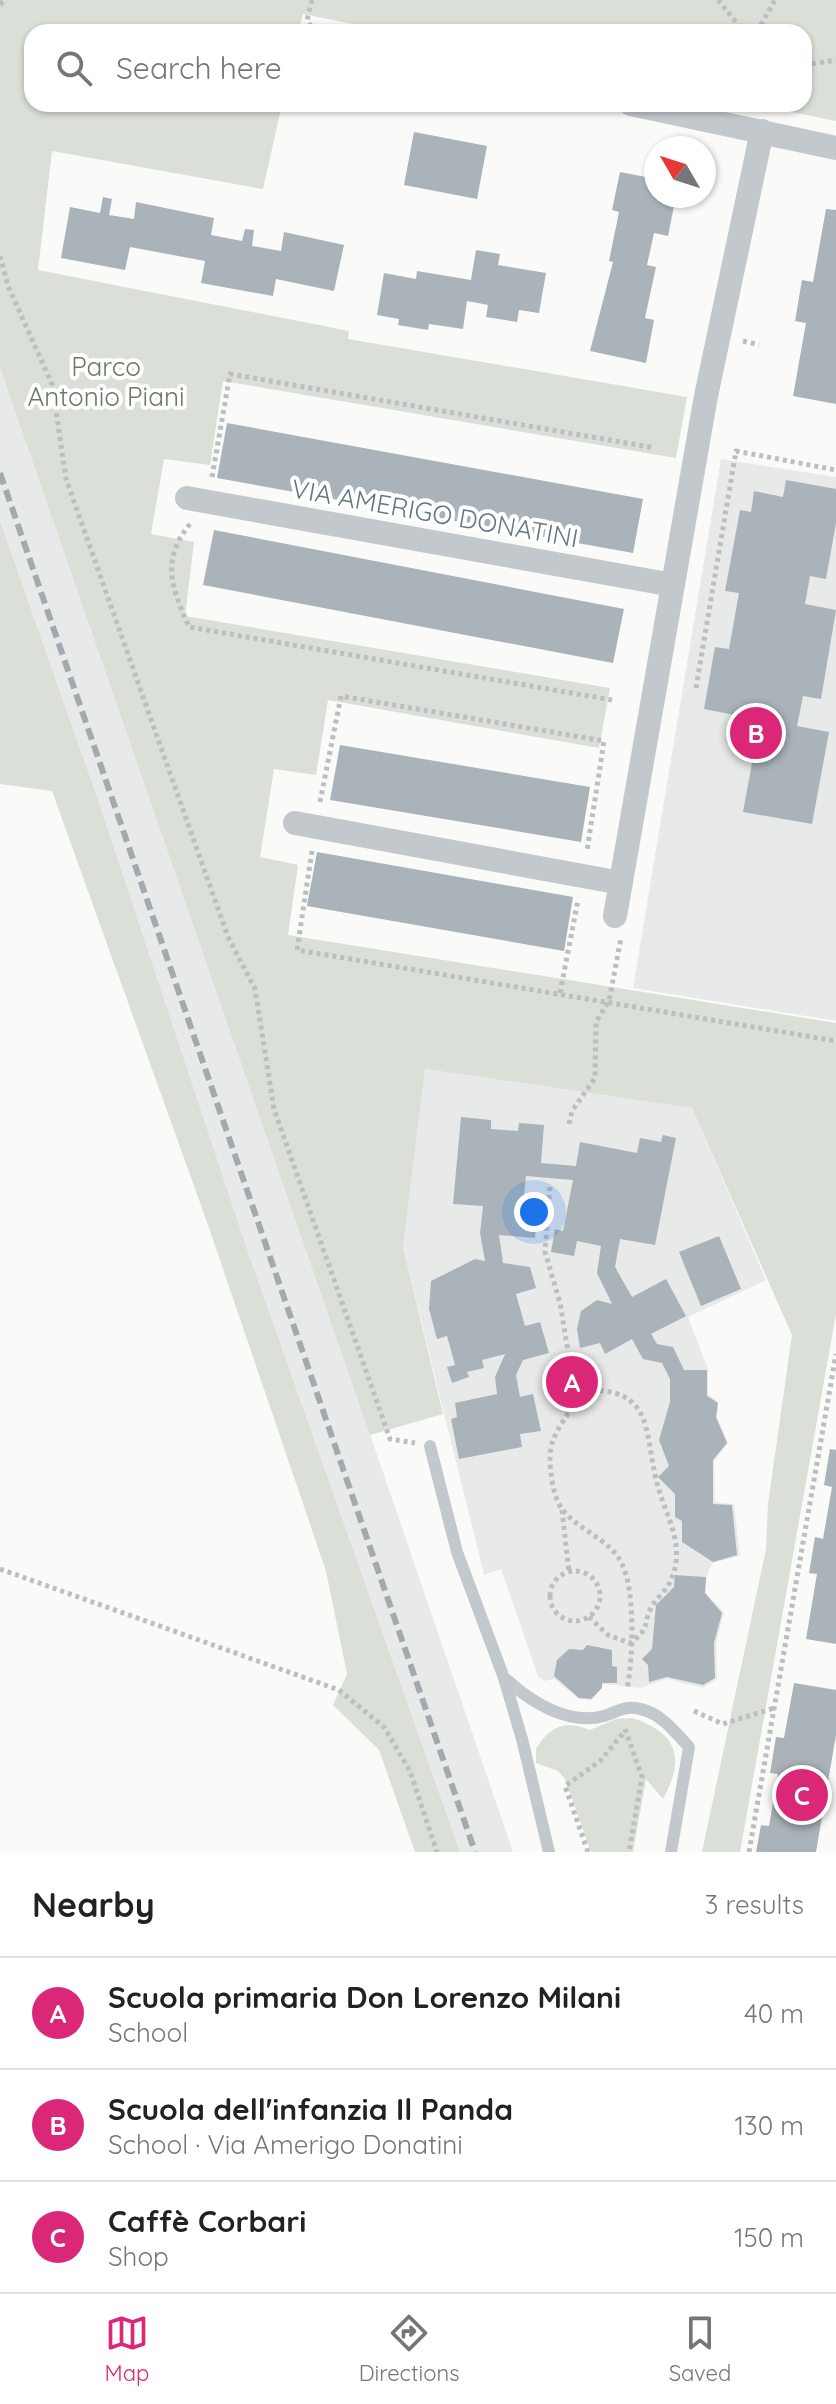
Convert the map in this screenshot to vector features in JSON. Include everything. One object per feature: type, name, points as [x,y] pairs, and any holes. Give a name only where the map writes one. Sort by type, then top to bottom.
[{"type":"street","points":[[670,112],[836,148]]},
{"type":"street","points":[[619,923],[621,883],[706,396],[762,131]]},
{"type":"street","name":"VIA AMERIGO DONATINI","points":[[187,498],[673,585]]},
{"type":"street","points":[[306,825],[621,883]]},
{"type":"lane","points":[[430,1446],[457,1552],[504,1678],[549,1852]]},
{"type":"lane","points":[[504,1678],[539,1705],[577,1718],[606,1716],[628,1707],[642,1709],[667,1723],[689,1747],[671,1852]]},
{"type":"path","points":[[0,4],[7,0]]},
{"type":"path","points":[[309,24],[307,20],[312,0]]},
{"type":"path","points":[[718,0],[738,24]]},
{"type":"path","points":[[762,24],[775,0]]},
{"type":"path","points":[[812,64],[836,60]]},
{"type":"path","points":[[0,256],[8,286],[52,384],[66,479],[228,937],[255,989],[274,1109],[390,1439],[430,1446]]},
{"type":"path","points":[[743,341],[759,345]]},
{"type":"path","points":[[696,688],[736,451],[836,470]]},
{"type":"path","points":[[587,849],[604,741],[341,696],[306,825],[297,950],[836,1041]]},
{"type":"path","points":[[560,993],[577,904]]},
{"type":"path","points":[[569,1124],[572,1111],[595,1078],[596,1022],[609,1001],[619,923]]},
{"type":"path","points":[[550,1187],[545,1252],[560,1303],[570,1363]]},
{"type":"path","points":[[749,1852],[836,1354]]},
{"type":"path","points":[[577,1380],[582,1376],[583,1367],[576,1362],[570,1363],[564,1370],[566,1376],[577,1380],[583,1390]]},
{"type":"path","points":[[583,1390],[602,1389],[626,1397],[642,1413],[653,1448],[656,1480],[672,1519],[678,1556],[669,1584],[652,1606],[645,1633],[630,1643]]},
{"type":"path","points":[[569,1572],[561,1508],[551,1474],[552,1444],[583,1390]]},
{"type":"path","points":[[561,1508],[619,1558],[631,1592],[630,1675]]},
{"type":"path","points":[[0,1569],[339,1690],[384,1727],[410,1771],[437,1852]]},
{"type":"path","points":[[569,1572],[584,1573],[600,1590],[598,1605],[589,1617],[572,1621],[552,1606],[555,1582],[569,1572]]},
{"type":"path","points":[[589,1617],[608,1635],[630,1643]]},
{"type":"path","points":[[694,1711],[723,1724],[774,1708]]},
{"type":"path","points":[[622,1719],[642,1777],[642,1796],[629,1852]]},
{"type":"path","points":[[588,1852],[565,1786],[600,1761],[625,1731]]},
{"type":"shaded area","points":[[0,353],[513,1852],[460,1852],[248,1252],[96,794],[0,521]]},
{"type":"shaded area","points":[[721,459],[836,477],[836,1021],[633,988]]},
{"type":"shaded area","points":[[425,1069],[692,1108],[766,1280],[688,1317],[708,1369],[708,1394],[718,1402],[717,1417],[728,1443],[714,1461],[715,1502],[734,1504],[740,1556],[712,1563],[707,1576],[705,1593],[724,1612],[716,1643],[717,1679],[703,1688],[667,1679],[640,1688],[604,1684],[592,1700],[579,1699],[554,1679],[544,1681],[538,1676],[501,1569],[484,1575],[403,1247]]},
{"type":"green space","name":"Parco Antonio Piani","points":[[0,0],[836,0],[836,121],[792,112],[812,112],[812,24],[353,24],[303,14],[300,24],[24,24],[24,112],[280,112],[263,189],[52,151],[38,270],[349,331],[348,339],[687,397],[676,458],[223,381],[210,465],[164,459],[151,534],[194,542],[185,616],[610,688],[599,748],[328,700],[316,775],[274,769],[260,857],[298,865],[288,935],[836,1023],[836,1314],[740,1852],[702,1852],[766,1549],[768,1504],[792,1335],[692,1108],[425,1069],[403,1247],[443,1414],[370,1435],[0,367]]},
{"type":"green space","points":[[0,521],[96,794],[248,1252],[460,1852],[415,1852],[379,1750],[333,1705],[347,1674],[326,1571],[207,1222],[52,791],[0,784]]},
{"type":"green space","points":[[632,1718],[668,1739],[673,1748],[674,1771],[663,1799],[646,1779],[633,1852],[591,1852],[565,1779],[558,1771],[536,1763],[536,1749],[547,1735],[559,1727],[590,1730],[616,1719]]},
{"type":"building","points":[[414,132],[487,146],[477,199],[404,185]]},
{"type":"building","points":[[620,172],[644,177],[644,208],[674,208],[668,236],[654,233],[647,265],[656,267],[645,318],[654,320],[646,363],[590,351],[613,262],[609,261],[619,212],[612,210]]},
{"type":"building","points":[[103,197],[112,199],[109,215],[134,219],[136,202],[214,218],[211,235],[242,241],[245,229],[254,230],[252,246],[281,251],[284,232],[344,245],[334,291],[276,279],[273,296],[201,283],[205,261],[130,247],[125,270],[61,258],[70,207],[100,213]]},
{"type":"building","points":[[826,209],[836,210],[836,404],[793,396],[806,323],[795,321],[802,280],[813,282]]},
{"type":"building","points":[[476,250],[500,254],[498,265],[546,273],[539,313],[519,310],[517,322],[486,317],[488,305],[467,301],[463,329],[429,324],[428,330],[398,325],[399,319],[377,315],[384,273],[416,279],[417,271],[471,280]]},
{"type":"building","points":[[227,423],[643,499],[633,553],[217,478]]},
{"type":"building","points":[[786,480],[836,489],[836,523],[826,579],[810,576],[805,604],[836,610],[821,699],[803,696],[797,726],[829,732],[812,824],[743,812],[760,720],[704,709],[715,647],[729,649],[739,593],[725,591],[740,510],[751,512],[754,491],[783,497]]},
{"type":"building","points":[[214,530],[624,609],[613,663],[203,585]]},
{"type":"building","points":[[340,745],[590,787],[581,842],[330,800]]},
{"type":"building","points":[[317,852],[573,897],[564,951],[307,906]]},
{"type":"building","points":[[461,1117],[491,1120],[491,1129],[518,1131],[519,1123],[544,1125],[541,1163],[576,1166],[580,1142],[637,1153],[640,1138],[661,1142],[663,1135],[676,1138],[655,1245],[620,1239],[615,1267],[632,1297],[666,1279],[686,1316],[651,1334],[657,1344],[673,1347],[684,1370],[707,1370],[707,1396],[718,1403],[716,1417],[727,1443],[713,1460],[713,1504],[732,1505],[737,1555],[713,1562],[682,1542],[682,1521],[675,1517],[675,1494],[658,1477],[669,1466],[659,1440],[670,1402],[670,1379],[662,1363],[643,1359],[632,1339],[605,1354],[600,1343],[580,1348],[577,1329],[581,1311],[597,1300],[612,1304],[597,1273],[601,1246],[577,1241],[574,1256],[551,1252],[555,1229],[563,1231],[573,1180],[526,1176],[524,1195],[538,1196],[535,1238],[499,1235],[503,1263],[530,1267],[536,1288],[516,1294],[525,1326],[540,1322],[549,1353],[523,1360],[516,1375],[520,1397],[533,1394],[541,1431],[520,1434],[522,1447],[459,1459],[451,1419],[457,1417],[455,1403],[497,1394],[495,1377],[505,1354],[482,1360],[484,1368],[467,1372],[469,1377],[452,1383],[447,1367],[455,1365],[447,1336],[437,1339],[429,1309],[431,1281],[475,1259],[485,1261],[480,1233],[483,1206],[453,1204]]},
{"type":"building","points":[[719,1236],[741,1289],[701,1306],[679,1252]]},
{"type":"building","points":[[830,1449],[836,1450],[836,1644],[806,1639],[817,1574],[809,1573],[815,1537],[823,1539],[832,1487],[824,1485]]},
{"type":"building","points":[[675,1575],[706,1577],[705,1593],[722,1613],[714,1643],[715,1678],[703,1685],[667,1677],[649,1682],[648,1665],[642,1659],[652,1649],[656,1605],[674,1587]]},
{"type":"building","points":[[587,1645],[612,1650],[612,1666],[617,1667],[617,1683],[602,1683],[602,1688],[591,1699],[579,1698],[554,1676],[557,1660],[569,1649],[583,1650]]},
{"type":"building","points":[[794,1683],[836,1690],[836,1735],[816,1852],[756,1852],[761,1825],[769,1826],[778,1774],[770,1773],[776,1737],[784,1738]]},
{"type":"railway","points":[[0,473],[475,1852]]},
{"type":"place","name":"Scuola dell'infanzia Il Panda","points":[[756,733]]},
{"type":"place","name":"Scuola primaria Don Lorenzo Milani","points":[[572,1382]]},
{"type":"place","name":"Caffè Corbari","points":[[802,1795]]}]
